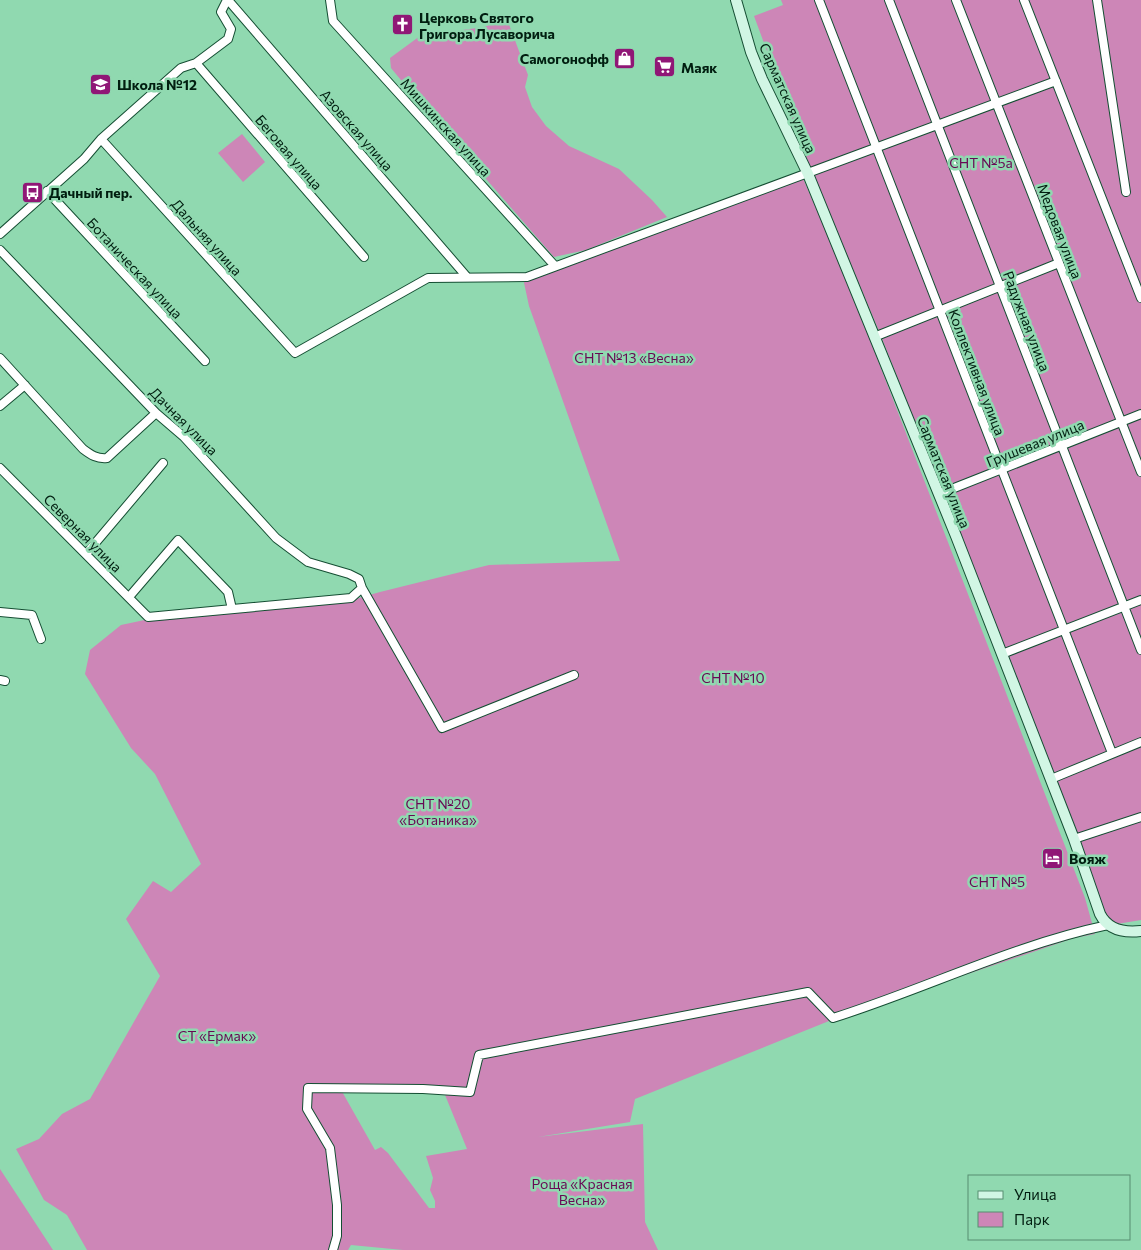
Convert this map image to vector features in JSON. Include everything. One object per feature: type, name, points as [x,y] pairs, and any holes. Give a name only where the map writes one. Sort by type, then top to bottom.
[{"type":"main road","name":"Сарматская улица","points":[[736,0],[744,32],[762,80],[808,174],[939,494],[1051,779],[1100,914],[1108,925]]},
{"type":"main road","points":[[1108,925],[1121,931],[1141,931]]},
{"type":"street","points":[[0,234],[84,159],[101,139],[182,68],[196,63],[228,39],[231,29],[221,12],[228,0]]},
{"type":"street","name":"Азовская улица","points":[[228,0],[467,277]]},
{"type":"street","name":"Мишкинская улица","points":[[330,0],[332,21],[555,266]]},
{"type":"street","name":"Коллективная улица","points":[[818,0],[1112,753]]},
{"type":"street","name":"Радужная улица","points":[[889,0],[1141,650]]},
{"type":"street","name":"Медовая улица","points":[[956,0],[1141,472]]},
{"type":"street","points":[[1024,0],[1141,298]]},
{"type":"street","points":[[1097,0],[1126,192]]},
{"type":"street","name":"Беговая улица","points":[[196,63],[364,257]]},
{"type":"street","points":[[467,277],[527,277],[808,174],[1056,80]]},
{"type":"street","name":"Дальняя улица","points":[[101,139],[295,353],[428,278],[467,277]]},
{"type":"street","name":"Ботаническая улица","points":[[47,191],[206,361]]},
{"type":"street","name":"Дачная улица","points":[[0,250],[156,413],[184,437],[276,538],[308,562],[349,574],[359,579],[362,588]]},
{"type":"street","points":[[874,337],[1059,263]]},
{"type":"street","points":[[0,358],[83,449],[92,456],[107,458],[156,413]]},
{"type":"street","points":[[0,406],[25,384]]},
{"type":"street","name":"Грушевая улица","points":[[939,494],[1141,414]]},
{"type":"street","points":[[86,554],[163,462]]},
{"type":"street","name":"Северная улица","points":[[0,468],[148,617],[232,609]]},
{"type":"street","points":[[128,597],[178,540],[228,592],[232,609],[350,598],[362,588],[442,728],[574,675]]},
{"type":"street","points":[[1002,654],[1141,600]]},
{"type":"street","points":[[0,612],[32,615],[41,639]]},
{"type":"street","points":[[1051,779],[1141,742]]},
{"type":"street","points":[[1074,839],[1141,817]]},
{"type":"street","points":[[333,1250],[337,1236],[337,1205],[330,1148],[307,1109],[308,1088],[423,1089],[470,1092],[479,1055],[808,992],[833,1018],[1026,948],[1062,936],[1108,925]]},
{"type":"green space","name":"СНТ №5а","points":[[781,0],[1141,0],[1141,920],[1117,924],[1104,916],[1080,839],[881,336],[810,167],[754,16],[783,5]]},
{"type":"green space","points":[[507,19],[528,75],[525,87],[532,107],[546,126],[569,146],[619,169],[667,217],[586,250],[554,257],[391,68],[390,58],[420,36],[484,27]]},
{"type":"green space","points":[[242,134],[265,162],[243,182],[218,153]]},
{"type":"green space","points":[[802,176],[847,280],[1085,898],[1095,934],[1074,938],[829,1021],[635,1099],[630,1122],[538,1137],[643,1124],[645,1222],[658,1250],[403,1250],[351,1245],[348,1250],[87,1250],[67,1215],[44,1200],[16,1149],[39,1139],[62,1114],[90,1099],[160,976],[126,919],[153,881],[171,892],[201,864],[155,774],[131,748],[85,674],[90,650],[121,625],[154,618],[314,599],[338,604],[489,565],[620,561],[529,306],[523,278]],"holes":[[[441,1085],[467,1149],[426,1156],[433,1178],[430,1190],[435,1201],[435,1208],[429,1208],[388,1153],[381,1147],[375,1150],[340,1088]]]},
{"type":"green space","points":[[0,1169],[53,1250],[0,1250]]},
{"type":"place","name":"Церковь Святого Григора Лусаворича","points":[[403,25]]},
{"type":"place","name":"Самогонофф","points":[[625,58]]},
{"type":"place","name":"Маяк","points":[[665,67]]},
{"type":"place","name":"Школа №12","points":[[101,84]]},
{"type":"place","name":"Дачный пер.","points":[[33,192]]},
{"type":"place","name":"Вояж","points":[[1053,858]]},
{"type":"park label","name":"СНТ №13 «Весна»","points":[[634,357]]},
{"type":"park label","name":"СНТ №10","points":[[733,677]]},
{"type":"park label","name":"СНТ №20 «Ботаника»","points":[[438,812]]},
{"type":"park label","name":"СНТ №5","points":[[997,881]]},
{"type":"park label","name":"СТ «Ермак»","points":[[217,1035]]},
{"type":"park label","name":"Роща «Красная Весна»","points":[[582,1192]]}]
